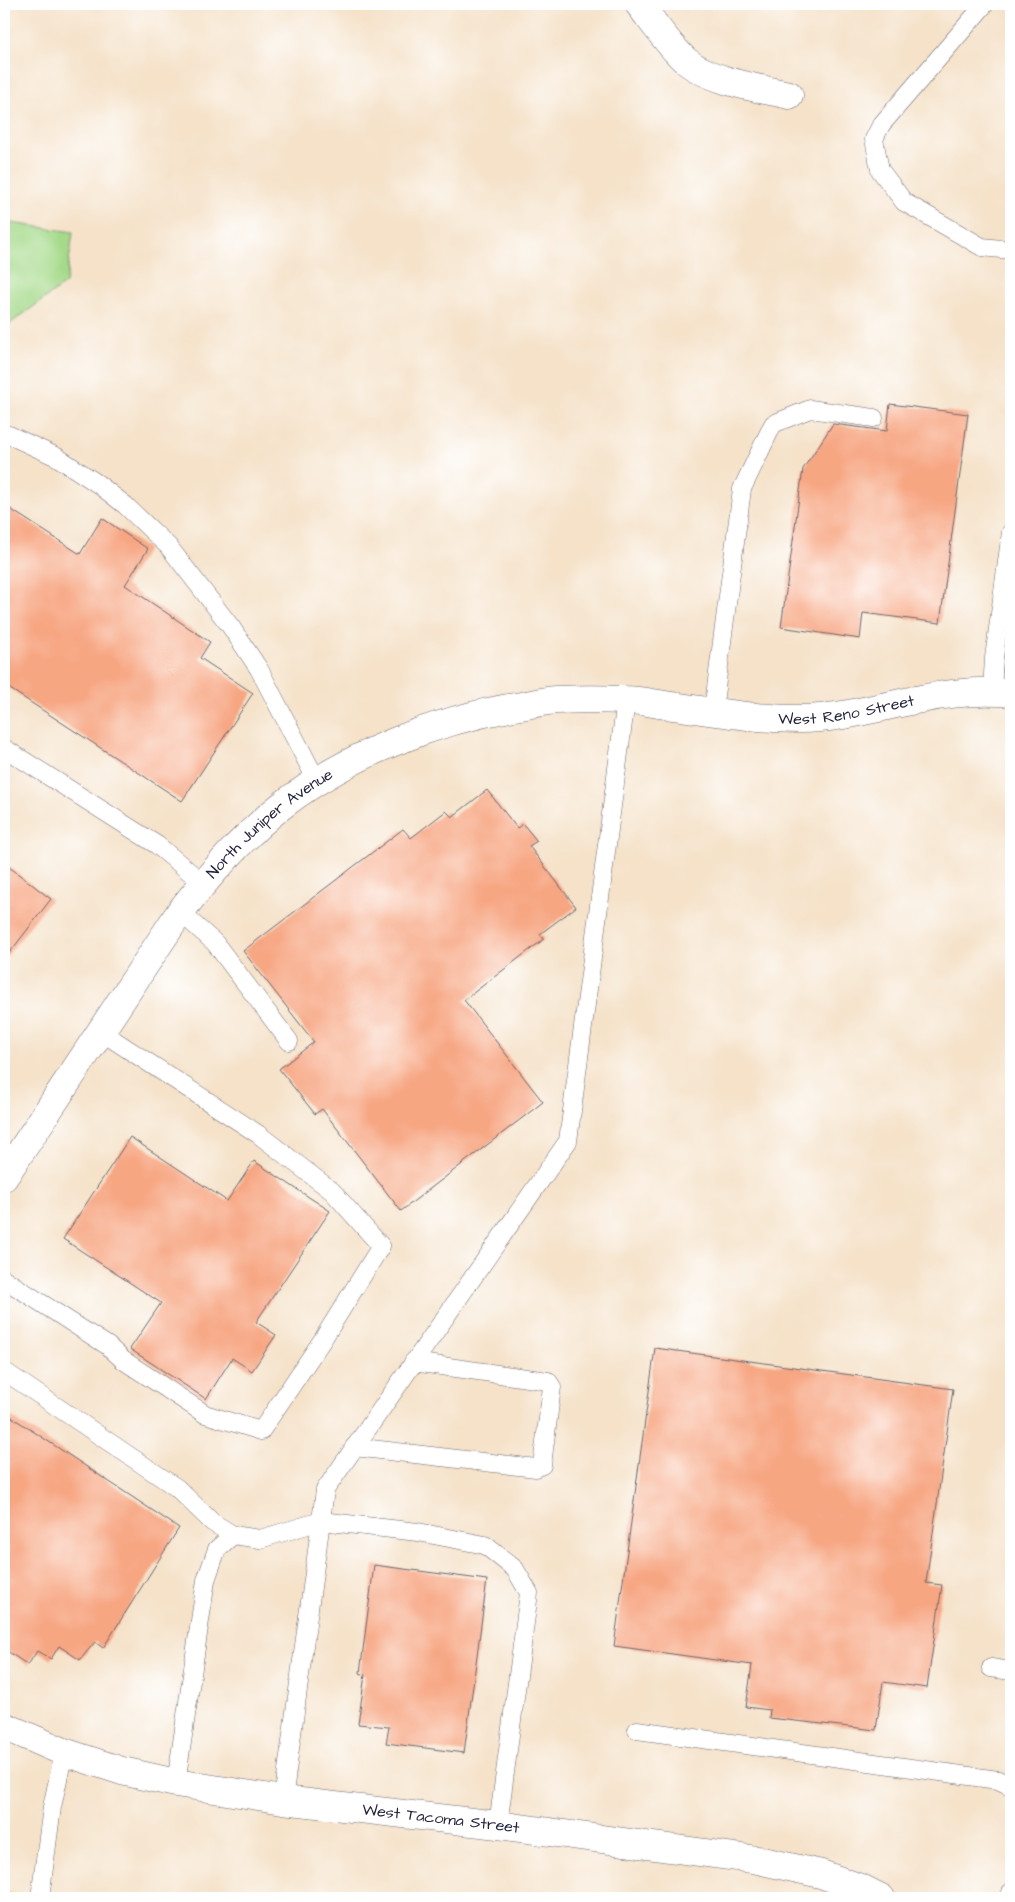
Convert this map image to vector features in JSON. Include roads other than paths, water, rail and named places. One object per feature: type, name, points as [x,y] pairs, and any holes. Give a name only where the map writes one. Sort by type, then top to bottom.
[{"type":"street","points":[[639,4],[687,61],[714,76],[746,86],[789,95]]},
{"type":"street","name":"West Reno Street","points":[[682,707],[760,718],[803,719],[848,714],[922,698],[1001,692]]},
{"type":"street","name":"North Juniper Avenue","points":[[4,1177],[180,912],[203,883],[245,838],[280,808],[317,781],[347,764],[412,735],[486,711],[555,700],[626,700],[682,707]]},
{"type":"street","name":"West Tacoma Street","points":[[4,1726],[64,1752],[122,1771],[176,1783],[283,1800],[498,1825],[758,1860],[821,1874],[863,1889],[881,1898]]},
{"type":"lane","points":[[985,4],[881,125],[874,139],[880,170],[904,202],[982,246],[1011,250]]},
{"type":"lane","points":[[713,711],[742,489],[773,424],[810,409],[874,418]]},
{"type":"lane","points":[[4,434],[57,457],[98,484],[169,547],[231,627],[260,670],[317,781]]},
{"type":"lane","points":[[1001,692],[994,658],[1011,532]]},
{"type":"lane","points":[[283,1800],[325,1490],[568,1140],[626,700]]},
{"type":"lane","points":[[4,748],[158,845],[203,883]]},
{"type":"lane","points":[[180,912],[215,943],[288,1042]]},
{"type":"lane","points":[[4,1280],[108,1346],[123,1360],[205,1414],[261,1431],[323,1339],[381,1246],[332,1190],[258,1134],[100,1031]]},
{"type":"lane","points":[[354,1447],[536,1468],[542,1465],[552,1387],[548,1381],[413,1362]]},
{"type":"lane","points":[[4,1371],[177,1488],[212,1522],[233,1535],[260,1538],[321,1521],[418,1532],[485,1546],[515,1569],[529,1593],[498,1825]]},
{"type":"lane","points":[[176,1783],[206,1580],[217,1549],[233,1535]]},
{"type":"lane","points":[[991,1668],[1011,1671]]},
{"type":"lane","points":[[637,1730],[998,1780],[1011,1786]]},
{"type":"lane","points":[[40,1898],[52,1806],[64,1752]]},
{"type":"lane","points":[[1010,1898],[1011,1892]]}]
